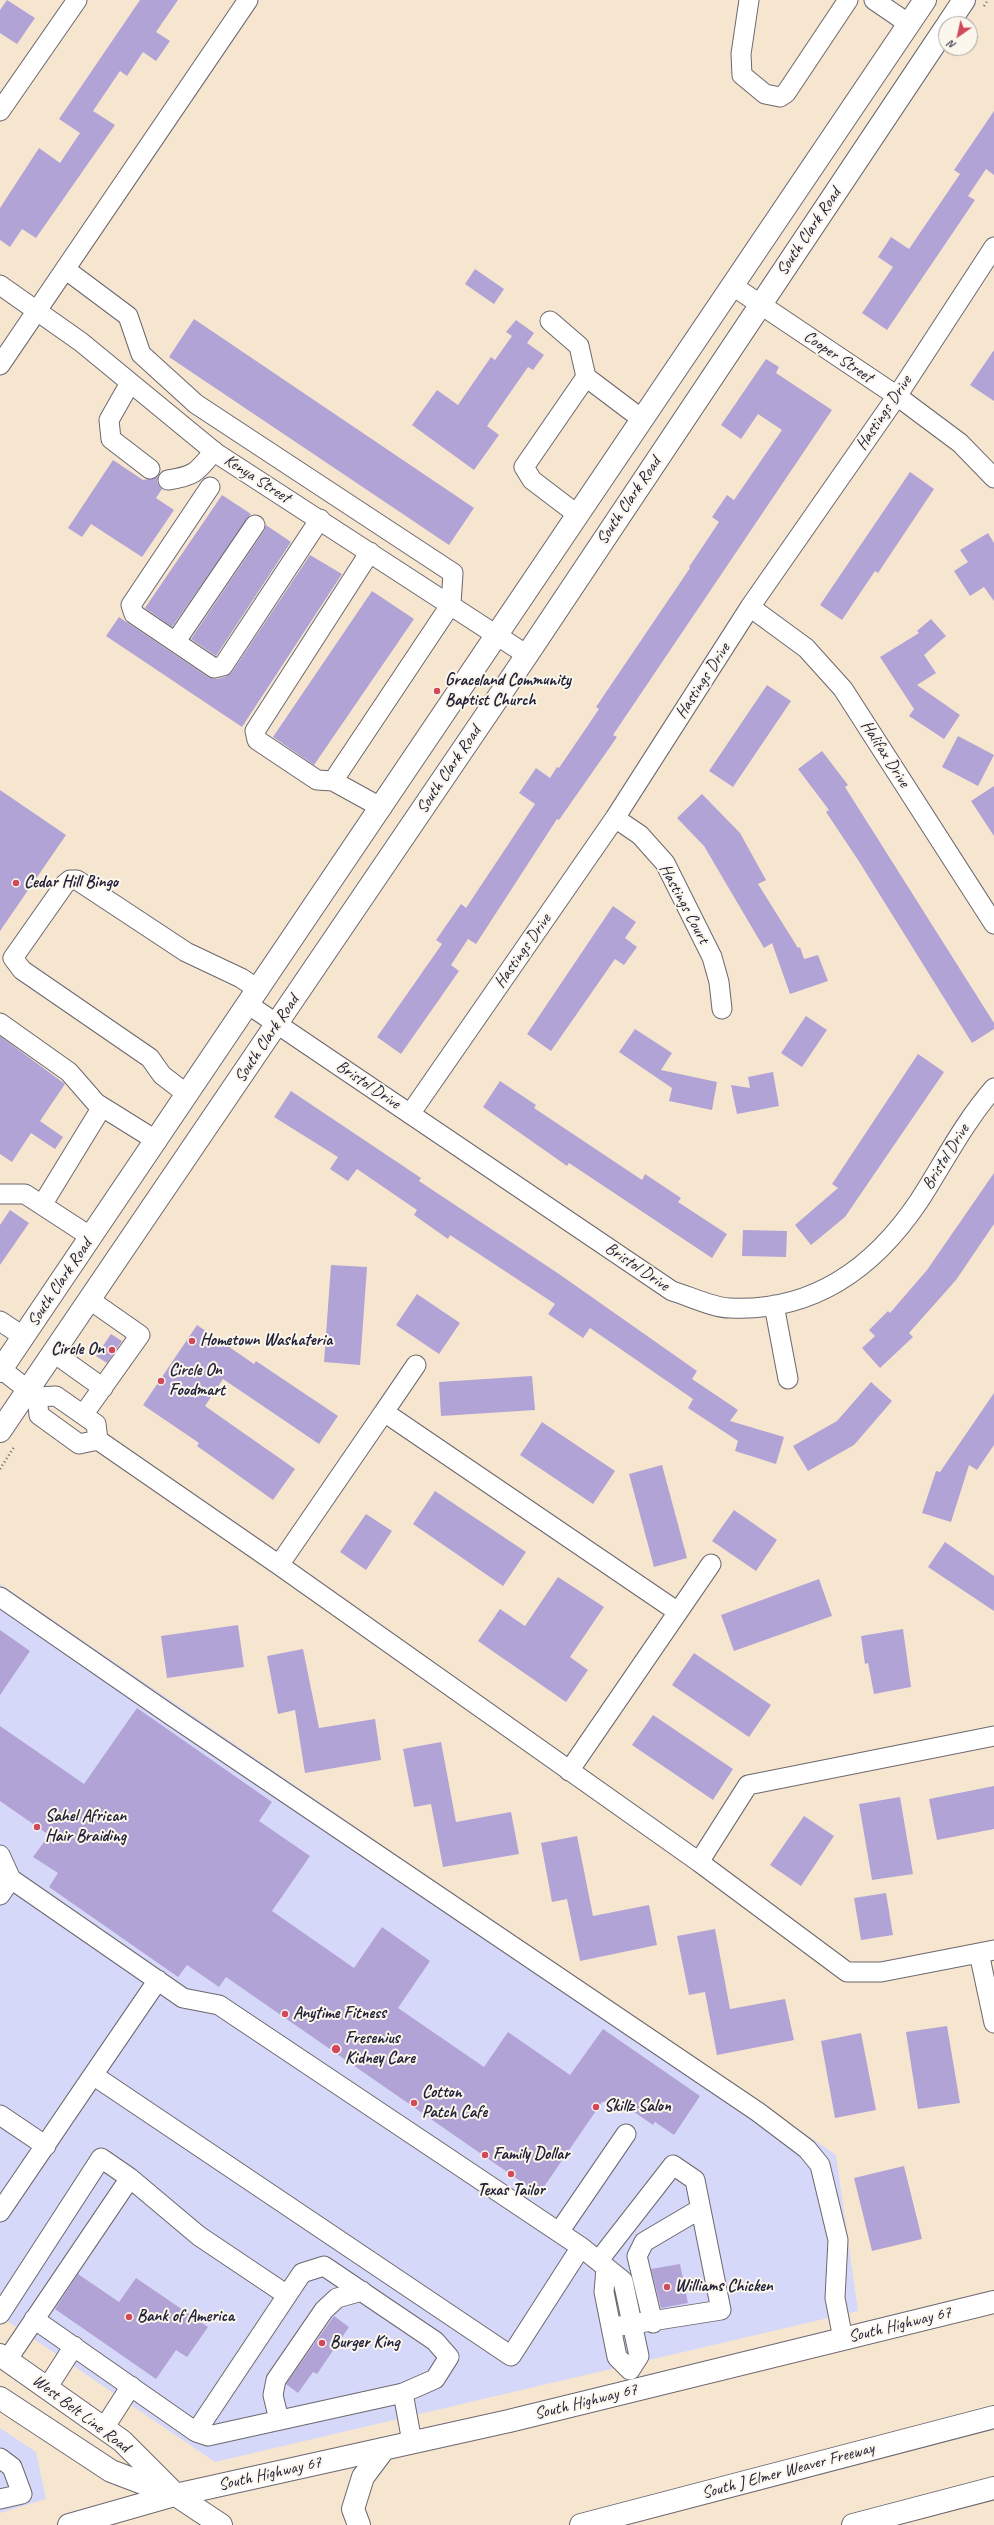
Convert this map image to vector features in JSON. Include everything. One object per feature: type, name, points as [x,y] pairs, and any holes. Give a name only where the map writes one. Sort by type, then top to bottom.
[{"type":"main road","name":"South Clark Road","points":[[1,1370],[254,998],[925,0]]},
{"type":"main road","points":[[953,16],[964,0]]},
{"type":"main road","name":"South Clark Road","points":[[0,1431],[32,1393],[54,1353],[527,655],[938,39]]},
{"type":"main road","name":"South Highway 67","points":[[69,2525],[176,2495],[412,2442],[632,2380],[843,2339],[994,2302]]},
{"type":"main road","name":"West Belt Line Road","points":[[4,2357],[122,2441],[176,2495],[221,2525]]},
{"type":"main road","name":"West Belt Line Road","points":[[0,2398],[111,2471],[176,2495]]},
{"type":"main road","name":"South J Elmer Weaver Freeway","points":[[581,2525],[994,2417]]},
{"type":"main road","points":[[359,2525],[353,2509],[363,2477],[384,2449]]},
{"type":"main road","points":[[853,2525],[994,2488]]},
{"type":"street","points":[[0,365],[248,0]]},
{"type":"street","points":[[749,0],[741,54],[742,76],[765,94],[780,97],[786,92],[848,0]]},
{"type":"street","points":[[874,0],[909,24]]},
{"type":"street","points":[[0,110],[74,1]]},
{"type":"street","name":"Hastings Drive","points":[[410,1114],[615,818],[750,607],[896,396],[994,247]]},
{"type":"street","points":[[65,269],[128,316],[141,354],[196,404],[453,573],[451,604],[333,781]]},
{"type":"street","name":"Kenya Street","points":[[0,285],[38,310],[214,451],[451,604],[527,655]]},
{"type":"street","name":"Cooper Street","points":[[733,286],[896,396],[960,443],[994,478]]},
{"type":"street","points":[[550,322],[580,346],[586,377],[643,420]]},
{"type":"street","points":[[141,354],[124,378],[110,420],[111,439],[150,469]]},
{"type":"street","points":[[578,515],[532,480],[524,467],[586,377]]},
{"type":"street","points":[[168,480],[189,477],[201,467],[214,451]]},
{"type":"street","points":[[210,487],[131,605],[134,614],[214,668],[223,666],[320,519]]},
{"type":"street","points":[[176,641],[254,525]]},
{"type":"street","points":[[370,552],[255,731],[257,740],[317,780],[333,781],[382,808]]},
{"type":"street","name":"Halifax Drive","points":[[750,607],[806,648],[843,688],[994,924]]},
{"type":"street","name":"Hastings Court","points":[[615,818],[640,835],[665,863],[712,957],[719,982],[722,1009]]},
{"type":"street","name":"Bristol Drive","points":[[188,1095],[162,1075],[150,1058],[22,970],[12,958],[70,880],[77,880],[186,952],[241,978],[254,998],[277,1024],[672,1291],[729,1308],[787,1304],[833,1286],[876,1254],[918,1203],[979,1105],[994,1088]]},
{"type":"street","points":[[0,1023],[69,1072],[96,1103],[156,1141]]},
{"type":"street","points":[[42,1205],[102,1107]]},
{"type":"street","points":[[0,1194],[25,1194],[91,1237]]},
{"type":"street","points":[[84,1415],[140,1335],[90,1300]]},
{"type":"street","points":[[774,1305],[788,1379]]},
{"type":"street","points":[[0,1321],[24,1337]]},
{"type":"street","points":[[54,1353],[104,1388]]},
{"type":"street","points":[[279,1566],[416,1365]]},
{"type":"street","points":[[1,1370],[32,1393],[56,1396],[84,1415],[96,1424],[98,1440]]},
{"type":"street","points":[[32,1393],[39,1415],[79,1444],[98,1440],[699,1862],[847,1972],[881,1972],[987,1952],[994,2023]]},
{"type":"street","points":[[384,1412],[678,1612]]},
{"type":"street","points":[[569,1771],[711,1564]]},
{"type":"street","points":[[0,1597],[172,1716],[758,2112],[807,2149],[820,2165],[838,2240],[835,2298],[843,2339]]},
{"type":"street","points":[[699,1862],[748,1786],[994,1736]]},
{"type":"street","points":[[0,1855],[11,1879],[183,1998],[218,2004],[582,2247],[623,2281],[639,2356],[632,2380]]},
{"type":"street","points":[[0,1895],[11,1879]]},
{"type":"street","points":[[0,2212],[158,1980]]},
{"type":"street","points":[[93,2075],[511,2356],[582,2247]]},
{"type":"street","points":[[0,2115],[46,2146]]},
{"type":"street","points":[[559,2232],[626,2134]]},
{"type":"street","points":[[0,2314],[101,2158],[130,2178],[199,2236],[287,2295]]},
{"type":"street","points":[[611,2328],[721,2310],[695,2180],[673,2165],[602,2264],[604,2292],[611,2328],[617,2357],[632,2380]]},
{"type":"street","points":[[4,2357],[34,2319],[130,2178]]},
{"type":"street","points":[[653,2322],[637,2256],[644,2242],[700,2209]]},
{"type":"street","points":[[34,2319],[196,2432],[208,2436],[404,2393],[436,2378],[449,2357],[436,2341],[324,2266],[302,2273],[196,2432]]},
{"type":"street","points":[[279,2420],[273,2395],[276,2380],[324,2310],[337,2298],[362,2292]]},
{"type":"street","points":[[47,2388],[74,2346]]},
{"type":"street","points":[[104,2428],[131,2386]]},
{"type":"street","points":[[404,2393],[412,2442]]},
{"type":"street","points":[[0,2458],[12,2467],[22,2494],[0,2499]]},
{"type":"shaded area","points":[[0,1584],[836,2155],[858,2311],[215,2462],[0,2316]]},
{"type":"shaded area","points":[[0,2428],[36,2452],[46,2499],[0,2513]]},
{"type":"building","points":[[7,0],[35,18],[17,44],[0,33],[0,10]]},
{"type":"building","points":[[140,0],[178,0],[156,32],[170,41],[156,61],[143,52],[127,76],[120,71],[93,111],[115,125],[36,238],[22,229],[10,247],[0,240],[0,208],[39,148],[60,163],[80,133],[59,119]]},
{"type":"building","points":[[994,111],[994,175],[986,169],[968,196],[975,200],[887,330],[862,313],[893,267],[878,257],[891,237],[909,249],[960,174],[954,170]]},
{"type":"building","points":[[475,269],[504,289],[494,304],[465,284]]},
{"type":"building","points":[[194,319],[474,508],[449,545],[169,357]]},
{"type":"building","points":[[516,320],[534,333],[527,343],[544,355],[533,370],[528,367],[487,426],[499,435],[474,470],[412,425],[437,390],[458,405],[491,357],[495,360],[512,336],[506,332]]},
{"type":"building","points":[[994,350],[994,401],[970,385]]},
{"type":"building","points":[[766,359],[779,367],[776,373],[832,410],[613,735],[617,737],[559,820],[557,819],[476,944],[468,939],[451,965],[459,971],[401,1054],[377,1037],[442,944],[436,940],[461,904],[466,908],[535,804],[519,793],[536,768],[550,778],[557,767],[559,768],[599,709],[596,707],[690,568],[689,567],[719,522],[712,517],[727,495],[734,500],[782,430],[758,414],[741,439],[721,425]]},
{"type":"building","points":[[113,460],[143,480],[158,477],[157,482],[162,489],[156,498],[174,510],[142,557],[91,524],[82,537],[68,528]]},
{"type":"building","points":[[910,472],[934,489],[878,573],[875,571],[842,620],[820,605]]},
{"type":"building","points":[[222,495],[251,514],[172,627],[145,608]]},
{"type":"building","points":[[266,525],[291,542],[216,656],[191,639],[264,531]]},
{"type":"building","points":[[988,533],[994,543],[994,601],[984,587],[970,596],[954,571],[968,562],[960,550]]},
{"type":"building","points":[[310,555],[342,574],[242,727],[106,636],[119,617],[208,677],[216,679],[225,677],[232,672]]},
{"type":"building","points":[[372,591],[414,619],[314,765],[273,737]]},
{"type":"building","points":[[931,619],[946,636],[924,655],[936,673],[917,685],[960,715],[944,739],[909,716],[914,709],[880,657],[919,633],[917,631]]},
{"type":"building","points":[[767,685],[791,701],[733,787],[709,771]]},
{"type":"building","points":[[958,736],[994,755],[978,786],[942,767]]},
{"type":"building","points":[[822,751],[848,785],[845,787],[994,1023],[994,1029],[972,1043],[860,863],[826,812],[829,810],[798,769]]},
{"type":"building","points":[[994,786],[994,836],[971,801]]},
{"type":"building","name":"Cedar Hill Bingo","points":[[0,790],[66,835],[0,931]]},
{"type":"building","points":[[702,794],[740,833],[766,880],[758,884],[798,948],[800,947],[804,959],[818,955],[828,981],[790,994],[772,943],[764,948],[704,846],[677,818]]},
{"type":"building","points":[[613,906],[636,922],[625,938],[637,947],[624,965],[615,959],[551,1051],[527,1034]]},
{"type":"building","points":[[806,1016],[827,1030],[802,1067],[781,1053]]},
{"type":"building","points":[[635,1029],[672,1053],[661,1070],[717,1082],[712,1110],[669,1101],[672,1088],[619,1052]]},
{"type":"building","points":[[0,1036],[65,1084],[40,1121],[63,1137],[55,1149],[31,1133],[12,1162],[0,1154]]},
{"type":"building","points":[[918,1054],[944,1072],[845,1217],[811,1245],[795,1225],[838,1188],[832,1184]]},
{"type":"building","points":[[773,1072],[779,1106],[737,1114],[731,1085],[750,1088],[748,1077]]},
{"type":"building","points":[[500,1081],[536,1105],[534,1108],[642,1180],[645,1174],[681,1198],[678,1202],[727,1234],[712,1258],[569,1163],[567,1166],[483,1107]]},
{"type":"building","points":[[291,1091],[421,1178],[419,1181],[559,1274],[697,1371],[692,1379],[738,1410],[730,1421],[784,1437],[776,1464],[735,1451],[738,1441],[688,1408],[693,1399],[590,1328],[583,1338],[548,1314],[555,1304],[450,1235],[448,1239],[414,1215],[417,1210],[357,1169],[348,1181],[330,1169],[338,1157],[274,1117]]},
{"type":"building","points":[[994,1173],[994,1224],[956,1280],[909,1333],[913,1337],[880,1368],[862,1348],[875,1336],[869,1330],[888,1311],[890,1313],[927,1270]]},
{"type":"building","points":[[10,1210],[29,1223],[0,1265],[0,1225]]},
{"type":"building","points":[[743,1230],[787,1231],[786,1257],[742,1256]]},
{"type":"building","points":[[331,1265],[367,1267],[360,1365],[324,1362]]},
{"type":"building","points":[[417,1294],[460,1323],[439,1354],[396,1325]]},
{"type":"building","points":[[197,1325],[254,1364],[256,1361],[338,1416],[319,1444],[223,1379],[205,1406],[295,1469],[273,1500],[197,1446],[199,1443],[143,1405]]},
{"type":"building","name":"Circle On","points":[[111,1334],[122,1341],[107,1363],[96,1356]]},
{"type":"building","points":[[532,1376],[535,1410],[441,1416],[439,1382]]},
{"type":"building","points":[[871,1382],[892,1401],[854,1445],[808,1471],[793,1446],[837,1421]]},
{"type":"building","points":[[994,1393],[994,1445],[977,1470],[969,1465],[951,1522],[922,1513],[936,1471],[940,1472]]},
{"type":"building","points":[[542,1422],[615,1471],[593,1504],[520,1455]]},
{"type":"building","points":[[662,1465],[687,1558],[654,1567],[629,1474]]},
{"type":"building","points":[[435,1491],[526,1552],[503,1586],[413,1524]]},
{"type":"building","points":[[734,1510],[777,1540],[756,1571],[712,1541]]},
{"type":"building","points":[[366,1514],[392,1531],[366,1570],[340,1552]]},
{"type":"building","points":[[945,1542],[994,1576],[994,1611],[928,1567]]},
{"type":"building","points":[[558,1577],[604,1607],[570,1657],[588,1670],[566,1702],[478,1641],[500,1609],[525,1626]]},
{"type":"building","points":[[819,1579],[832,1616],[734,1651],[721,1615]]},
{"type":"building","points":[[238,1625],[244,1667],[167,1678],[161,1636]]},
{"type":"building","points":[[903,1629],[911,1687],[874,1694],[868,1663],[865,1664],[861,1636]]},
{"type":"building","points":[[0,1630],[30,1651],[0,1695]]},
{"type":"building","points":[[303,1649],[319,1728],[375,1719],[381,1760],[305,1773],[295,1710],[278,1714],[267,1656]]},
{"type":"building","points":[[694,1653],[771,1705],[749,1737],[672,1685]]},
{"type":"building","points":[[137,1708],[272,1802],[259,1821],[310,1856],[272,1911],[354,1968],[382,1927],[430,1961],[398,2008],[484,2067],[508,2032],[570,2075],[603,2029],[700,2096],[674,2135],[655,2122],[653,2125],[617,2100],[602,2102],[539,2194],[226,1977],[219,1987],[187,1965],[178,1977],[49,1887],[58,1873],[33,1857],[49,1835],[0,1801],[0,1726],[84,1784]]},
{"type":"building","points":[[653,1715],[733,1769],[713,1800],[632,1745]]},
{"type":"building","points":[[441,1742],[456,1822],[511,1812],[519,1854],[443,1867],[431,1804],[414,1807],[403,1749]]},
{"type":"building","points":[[994,1786],[994,1829],[937,1840],[929,1799]]},
{"type":"building","points":[[900,1797],[913,1874],[872,1880],[859,1804]]},
{"type":"building","points":[[804,1816],[834,1836],[801,1886],[770,1865]]},
{"type":"building","points":[[577,1836],[593,1916],[649,1905],[657,1945],[580,1961],[567,1899],[552,1902],[541,1843]]},
{"type":"building","points":[[886,1893],[893,1935],[861,1940],[854,1898]]},
{"type":"building","points":[[715,1929],[730,2009],[785,1999],[794,2040],[717,2055],[705,1992],[689,1995],[677,1936]]},
{"type":"building","points":[[947,2026],[960,2103],[918,2109],[906,2032]]},
{"type":"building","points":[[861,2033],[876,2110],[835,2118],[821,2041]]},
{"type":"building","points":[[904,2166],[922,2239],[872,2251],[854,2178]]},
{"type":"building","name":"Williams Chicken","points":[[680,2264],[688,2303],[661,2308],[651,2269]]},
{"type":"building","name":"Bank of America","points":[[78,2274],[119,2302],[136,2278],[208,2327],[187,2357],[176,2350],[156,2379],[55,2309]]},
{"type":"building","name":"Burger King","points":[[334,2316],[349,2327],[317,2374],[313,2372],[298,2393],[286,2384]]},
{"type":"place","name":"Graceland Community Baptist Church","points":[[437,691]]},
{"type":"place","name":"Cedar Hill Bingo","points":[[16,883]]},
{"type":"place","name":"Hometown Washateria","points":[[192,1341]]},
{"type":"place","name":"Circle On","points":[[112,1350]]},
{"type":"place","name":"Circle On Foodmart","points":[[161,1381]]},
{"type":"place","name":"Sahel African Hair Braiding","points":[[37,1827]]},
{"type":"place","name":"Anytime Fitness","points":[[285,2014]]},
{"type":"place","name":"Fresenius Kidney Care","points":[[336,2049]]},
{"type":"place","name":"Cotton Patch Cafe","points":[[414,2103]]},
{"type":"place","name":"Skillz Salon","points":[[596,2107]]},
{"type":"place","name":"Family Dollar","points":[[485,2155]]},
{"type":"place","name":"Texas Tailor","points":[[511,2174]]},
{"type":"place","name":"Williams Chicken","points":[[667,2287]]},
{"type":"place","name":"Bank of America","points":[[129,2317]]},
{"type":"place","name":"Burger King","points":[[322,2343]]}]
